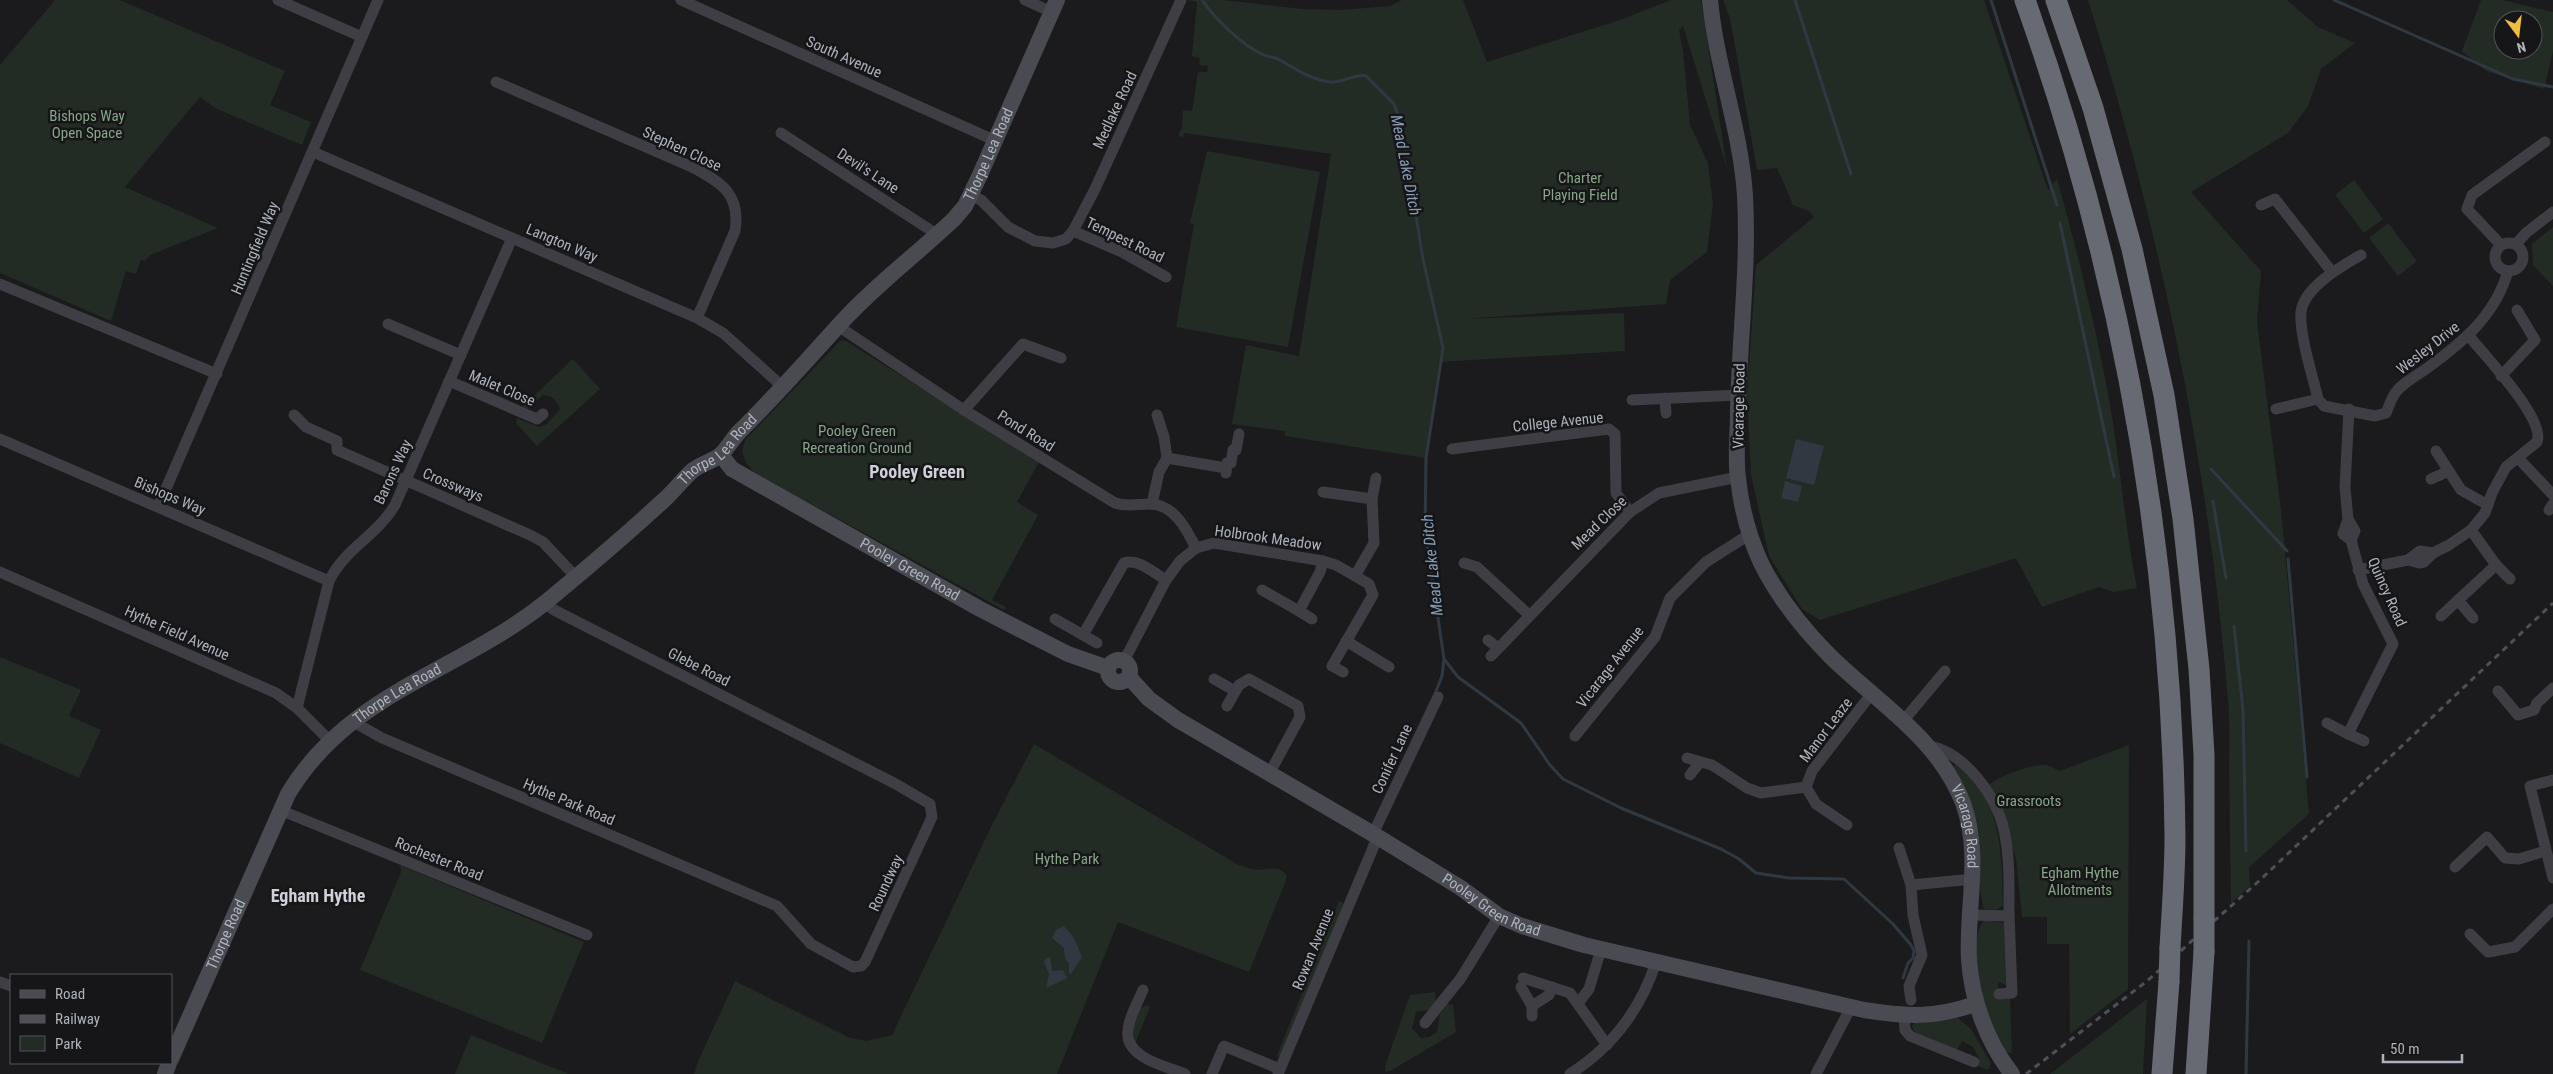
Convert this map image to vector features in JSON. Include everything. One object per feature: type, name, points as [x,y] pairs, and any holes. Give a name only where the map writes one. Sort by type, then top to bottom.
[{"type":"highway","points":[[2026,0],[2070,135],[2096,227],[2121,337],[2144,460],[2164,624],[2172,732],[2175,840],[2169,982],[2162,1074]]},
{"type":"highway","points":[[2056,0],[2093,108],[2132,249],[2164,395],[2183,519],[2199,669],[2204,755],[2204,952],[2196,1074]]},
{"type":"main road","name":"Vicarage Road","points":[[1710,0],[1716,44],[1738,142],[1745,193],[1745,257],[1739,395],[1738,477],[1750,534],[1761,562],[1773,584],[1795,615],[1831,657],[1904,720],[1929,746],[1949,775],[1964,805],[1970,833],[1973,879],[1969,959],[1976,1004],[1992,1042],[2012,1074]]},
{"type":"main road","name":"Thorpe Lea Road","points":[[280,810],[292,787],[330,741],[352,721],[387,696],[489,641],[544,603],[666,499],[692,471],[703,463],[720,456],[728,443],[784,388],[838,326],[876,288],[954,219],[971,195],[1054,6]]},
{"type":"main road","name":"Pooley Green Road","points":[[720,456],[732,468],[980,609],[1068,654],[1108,668],[1109,676],[1115,682],[1123,682],[1129,677],[1130,668],[1124,661]]},
{"type":"main road","points":[[1108,668],[1116,660],[1124,661]]},
{"type":"main road","name":"Pooley Green Road","points":[[1129,677],[1149,699],[1178,720],[1376,835],[1453,883],[1499,916],[1544,935],[1851,1007],[1904,1016],[1940,1014],[1976,1004]]},
{"type":"main road","name":"Thorpe Road","points":[[172,1054],[175,1040],[280,810]]},
{"type":"street","points":[[278,0],[362,37]]},
{"type":"street","name":"Huntingfield Way","points":[[158,507],[378,0]]},
{"type":"street","name":"South Avenue","points":[[681,0],[996,141]]},
{"type":"street","points":[[1025,0],[1054,6]]},
{"type":"street","name":"Medlake Road","points":[[1073,231],[1095,189],[1181,0]]},
{"type":"street","name":"Stephen Close","points":[[496,82],[692,167],[725,187],[735,207],[737,218],[735,231],[697,318]]},
{"type":"street","name":"Devil's Lane","points":[[781,133],[938,234]]},
{"type":"street","points":[[2501,245],[2467,209],[2472,195],[2545,142]]},
{"type":"street","name":"Langton Way","points":[[313,152],[697,318],[723,333],[784,388]]},
{"type":"street","name":"Tempest Road","points":[[971,195],[981,200],[1008,227],[1035,241],[1053,243],[1066,239],[1073,231],[1122,252],[1166,277]]},
{"type":"street","points":[[2261,205],[2275,198],[2332,272]]},
{"type":"street","points":[[2516,244],[2526,232],[2553,212]]},
{"type":"street","name":"Barons Way","points":[[297,708],[329,581],[336,566],[350,550],[385,522],[406,481],[512,238]]},
{"type":"street","points":[[2510,242],[2521,248],[2523,259],[2519,267],[2508,271],[2502,269],[2496,261],[2496,251],[2501,245],[2510,242]]},
{"type":"street","points":[[2276,409],[2318,399],[2299,338],[2301,312],[2307,298],[2332,272],[2362,256]]},
{"type":"street","name":"Wesley Drive","points":[[2318,399],[2324,406],[2349,409],[2375,416],[2386,413],[2394,395],[2402,386],[2469,336],[2491,310],[2504,285],[2508,271]]},
{"type":"street","points":[[0,284],[216,374]]},
{"type":"street","points":[[2501,376],[2535,340],[2517,310]]},
{"type":"street","points":[[388,324],[460,356]]},
{"type":"street","name":"Pond Road","points":[[838,326],[964,410],[1115,503],[1128,507],[1152,504]]},
{"type":"street","points":[[2358,570],[2408,560],[2420,551],[2433,553],[2450,545],[2471,530],[2485,513],[2506,466],[2537,442],[2539,437],[2523,400],[2469,336]]},
{"type":"street","points":[[964,410],[1023,344],[1061,358]]},
{"type":"street","name":"Malet Close","points":[[449,381],[536,419],[543,414]]},
{"type":"street","points":[[1632,400],[1739,395]]},
{"type":"street","points":[[1665,398],[1666,413]]},
{"type":"street","name":"Quincy Road","points":[[2348,734],[2393,644],[2370,599],[2358,570],[2351,540],[2355,531],[2348,519],[2345,487],[2349,409]]},
{"type":"street","name":"Crossways","points":[[294,415],[306,427],[337,441],[337,450],[543,542],[575,576]]},
{"type":"street","points":[[1158,415],[1167,458],[1159,472],[1152,504],[1163,508],[1180,520],[1196,548]]},
{"type":"street","name":"College Avenue","points":[[1452,449],[1609,429],[1615,434],[1616,493],[1630,512]]},
{"type":"street","points":[[1167,458],[1226,472],[1227,462],[1231,463],[1233,450],[1236,450],[1239,434]]},
{"type":"street","name":"Bishops Way","points":[[0,439],[329,581]]},
{"type":"street","points":[[2436,451],[2461,490],[2488,506]]},
{"type":"street","points":[[2518,458],[2553,495]]},
{"type":"street","points":[[2431,479],[2449,471]]},
{"type":"street","name":"Mead Close","points":[[1488,640],[1494,652],[1630,512],[1659,493],[1738,477]]},
{"type":"street","points":[[1355,576],[1374,543],[1372,500],[1376,478]]},
{"type":"street","points":[[1323,492],[1372,500]]},
{"type":"street","points":[[2471,530],[2496,565],[2510,579]]},
{"type":"street","name":"Vicarage Avenue","points":[[1575,736],[1655,637],[1670,598],[1706,562],[1750,534]]},
{"type":"street","name":"Holbrook Meadow","points":[[1124,661],[1166,580],[1180,561],[1196,548],[1214,543],[1323,561],[1369,584],[1373,595],[1332,666],[1343,672]]},
{"type":"street","points":[[1083,635],[1124,563],[1131,560],[1166,580]]},
{"type":"street","points":[[1299,611],[1320,572],[1323,561]]},
{"type":"street","points":[[1464,563],[1477,567],[1529,615]]},
{"type":"street","points":[[2441,616],[2496,565]]},
{"type":"street","name":"Hythe Field Avenue","points":[[0,572],[276,692],[297,708],[330,741]]},
{"type":"street","points":[[1262,590],[1312,619]]},
{"type":"street","points":[[2458,600],[2473,618]]},
{"type":"street","name":"Glebe Road","points":[[544,603],[554,610],[841,756]]},
{"type":"street","points":[[1055,619],[1097,643]]},
{"type":"street","points":[[1346,642],[1389,667]]},
{"type":"street","points":[[1904,720],[1942,684],[1945,670]]},
{"type":"street","points":[[1214,679],[1235,692]]},
{"type":"street","points":[[1227,706],[1243,681],[1248,679],[1255,680],[1298,706],[1301,712],[1300,717],[1269,774]]},
{"type":"street","points":[[2498,691],[2518,715],[2534,710],[2536,703],[2553,688]]},
{"type":"street","name":"Manor Leaze","points":[[1806,787],[1812,771],[1872,693]]},
{"type":"street","name":"Conifer Lane","points":[[1376,835],[1438,697]]},
{"type":"street","name":"Hythe Park Road","points":[[352,721],[374,735],[777,906]]},
{"type":"street","points":[[2327,724],[2364,741]]},
{"type":"street","name":"Vicarage Road","points":[[1929,746],[1943,749],[1963,763],[1986,787],[2004,828],[2008,862],[2012,993],[1999,994]]},
{"type":"street","name":"Roundway","points":[[777,906],[811,944],[853,966],[861,966],[865,962],[921,843],[932,817],[930,804],[894,782],[841,756]]},
{"type":"street","name":"Manor Leaze","points":[[1687,758],[1712,766],[1747,788],[1761,793],[1806,787]]},
{"type":"street","points":[[1690,775],[1700,762]]},
{"type":"street","points":[[2553,780],[2530,786],[2553,878]]},
{"type":"street","name":"Manor Leaze","points":[[1806,787],[1816,804],[1847,825]]},
{"type":"street","name":"Rochester Road","points":[[280,810],[587,935]]},
{"type":"street","name":"Rowan Avenue","points":[[1279,1071],[1376,835]]},
{"type":"street","points":[[2455,867],[2486,836],[2505,858],[2519,859],[2545,851]]},
{"type":"street","points":[[1899,848],[1911,885],[1912,914],[1922,955],[1909,986],[1911,1000]]},
{"type":"street","points":[[1911,885],[1973,879]]},
{"type":"street","points":[[2470,934],[2488,952],[2515,947],[2553,909]]},
{"type":"street","points":[[1971,915],[2009,916]]},
{"type":"street","points":[[1425,1023],[1462,978],[1499,916]]},
{"type":"street","points":[[1579,1002],[1589,989],[1599,956]]},
{"type":"street","points":[[1570,1074],[1607,1045],[1640,1003],[1656,962]]},
{"type":"street","points":[[1552,987],[1549,994],[1532,1011],[1522,982],[1552,987],[1570,993],[1579,1002],[1607,1045]]},
{"type":"street","points":[[1143,990],[1128,1028],[1130,1044],[1143,1057],[1185,1074]]},
{"type":"street","points":[[1816,1074],[1851,1007]]},
{"type":"street","points":[[1904,1016],[1905,1030],[1910,1036],[1969,1057]]},
{"type":"street","points":[[1212,1074],[1224,1046],[1279,1071]]},
{"type":"green space","name":"Bishops Way Open Space","points":[[55,0],[120,0],[285,71],[270,105],[311,122],[302,145],[217,109],[200,97],[125,187],[218,228],[150,255],[145,261],[141,260],[136,274],[126,271],[111,321],[0,273],[0,65]]},
{"type":"green space","name":"Charter Playing Field","points":[[1188,0],[1223,0],[1302,9],[1340,10],[1390,6],[1402,0],[1463,0],[1487,62],[1617,21],[1671,0],[1701,0],[1727,168],[1683,26],[1679,30],[1683,51],[1690,125],[1708,163],[1713,204],[1707,252],[1670,280],[1666,304],[1465,319],[1624,313],[1625,351],[1439,362],[1425,458],[1285,436],[1285,431],[1232,424],[1246,345],[1299,356],[1331,154],[1184,133],[1183,138],[1178,135],[1182,128],[1183,110],[1192,111],[1198,72],[1207,72],[1208,66],[1199,65],[1200,58],[1192,56],[1197,2]]},
{"type":"green space","points":[[1723,0],[1984,0],[2048,190],[2057,179],[2071,232],[2091,312],[2108,393],[2137,588],[2113,592],[2099,587],[2042,607],[2016,558],[1820,620],[1802,609],[1769,556],[1751,475],[1747,395],[1756,265],[1814,217],[1809,211],[1793,205],[1777,168],[1757,170],[1730,18]]},
{"type":"green space","points":[[2088,0],[2287,0],[2318,27],[2355,43],[2321,69],[2308,106],[2288,133],[2191,192],[2261,271],[2257,322],[2281,510],[2309,814],[2249,867],[2250,886],[2231,903],[2228,700],[2208,521],[2178,346],[2159,259],[2114,87]]},
{"type":"green space","points":[[2481,0],[2502,0],[2553,12],[2553,51],[2544,89],[2486,71],[2462,51]]},
{"type":"green space","points":[[1207,151],[1320,172],[1288,347],[1176,327],[1194,224],[1190,223]]},
{"type":"green space","points":[[2354,180],[2383,219],[2364,233],[2335,195]]},
{"type":"green space","points":[[2388,223],[2417,261],[2398,276],[2369,238]]},
{"type":"green space","points":[[2553,227],[2553,286],[2533,265],[2532,244]]},
{"type":"green space","name":"Pooley Green Recreation Ground","points":[[840,341],[846,341],[1039,462],[1017,502],[1038,515],[992,600],[1006,607],[1004,610],[767,480],[752,470],[743,457],[746,439]]},
{"type":"green space","points":[[573,359],[600,389],[537,446],[516,423],[517,418],[539,427],[547,424],[560,409],[559,406],[552,397],[543,395],[526,410],[521,408]]},
{"type":"green space","points":[[0,657],[81,690],[69,716],[101,730],[79,778],[0,743]]},
{"type":"green space","name":"Hythe Park","points":[[1034,744],[1237,864],[1254,870],[1277,869],[1284,872],[1287,876],[1285,883],[1249,972],[1118,922],[1057,1074],[694,1074],[735,981],[850,1038],[867,1041],[892,1035],[992,825]]},
{"type":"green space","name":"Egham Hythe Allotments","points":[[2129,745],[2128,989],[2070,1034],[2069,944],[2047,944],[2047,917],[2022,917],[2016,858],[1989,785],[2016,771],[2039,765],[2050,766],[2060,771]]},
{"type":"green space","points":[[1959,764],[1980,786],[1993,814],[1997,829],[2001,860],[2003,906],[1994,911],[1984,909],[1982,901],[1979,833],[1971,803],[1953,766]]},
{"type":"green space","points":[[400,865],[584,942],[542,1043],[360,970],[401,872]]},
{"type":"green space","points":[[1339,901],[1344,903],[1280,1055],[1276,1058]]},
{"type":"green space","points":[[1984,920],[2004,923],[2006,985],[1998,982],[1999,998],[2010,998],[2012,1053],[2006,1052],[1985,1010],[1977,977],[1976,939]]},
{"type":"green space","points":[[1435,992],[1436,1004],[1429,1010],[1416,1012],[1412,1028],[1421,1038],[1429,1037],[1437,1032],[1440,1014],[1447,1004],[1453,1005],[1456,1032],[1392,1070],[1385,1072],[1386,1063],[1410,995]]},
{"type":"green space","points":[[2147,999],[2143,1074],[2050,1074]]},
{"type":"green space","points":[[1147,1005],[1150,1007],[1135,1043],[1133,1024],[1140,1008]]},
{"type":"green space","points":[[1958,1018],[1971,1029],[1991,1063],[1988,1070],[1977,1066],[1979,1058],[1973,1047],[1962,1041],[1957,1050],[1915,1032],[1912,1027],[1914,1023]]},
{"type":"green space","points":[[471,1035],[569,1074],[455,1074]]},
{"type":"shaded area","points":[[1796,439],[1824,446],[1814,485],[1786,478]]},
{"type":"shaded area","points":[[1785,481],[1802,486],[1798,502],[1781,498]]},
{"type":"shaded area","points":[[1064,926],[1074,938],[1082,957],[1071,974],[1069,973],[1069,963],[1065,959],[1064,948],[1052,938],[1056,930]]},
{"type":"shaded area","points":[[1050,957],[1052,971],[1063,970],[1067,978],[1046,988],[1049,974],[1044,962],[1046,958]]},
{"type":"waterway","name":"Mead Lake Ditch","points":[[1202,0],[1221,23],[1237,38],[1262,54],[1278,59],[1316,79],[1329,82],[1362,75],[1366,76],[1394,104],[1401,122],[1423,259],[1443,348],[1426,458],[1425,529],[1444,659],[1458,677],[1521,723],[1550,765],[1563,779],[1621,808],[1721,849],[1739,859],[1756,873],[1789,878],[1844,879],[1893,924],[1911,945],[1914,951],[1913,958],[1908,963],[1903,978]]},
{"type":"waterway","points":[[1795,0],[1851,174]]},
{"type":"waterway","points":[[1991,0],[2057,205]]},
{"type":"waterway","points":[[2334,0],[2513,79],[2553,87]]},
{"type":"waterway","points":[[2060,223],[2114,477]]},
{"type":"waterway","points":[[2211,469],[2287,551]]},
{"type":"waterway","points":[[2213,501],[2226,578]]},
{"type":"waterway","points":[[2288,559],[2307,777]]},
{"type":"waterway","points":[[2234,626],[2243,710],[2246,851]]},
{"type":"waterway","points":[[1435,694],[1442,676],[1444,659]]},
{"type":"waterway","points":[[2246,1074],[2249,941]]},
{"type":"railway","points":[[2026,1074],[2147,981],[2259,881],[2553,603]]},
{"type":"district","name":"Pooley Green","points":[[917,471]]},
{"type":"district","name":"Egham Hythe","points":[[318,895]]},
{"type":"park label","name":"Grassroots","points":[[2029,801]]}]
